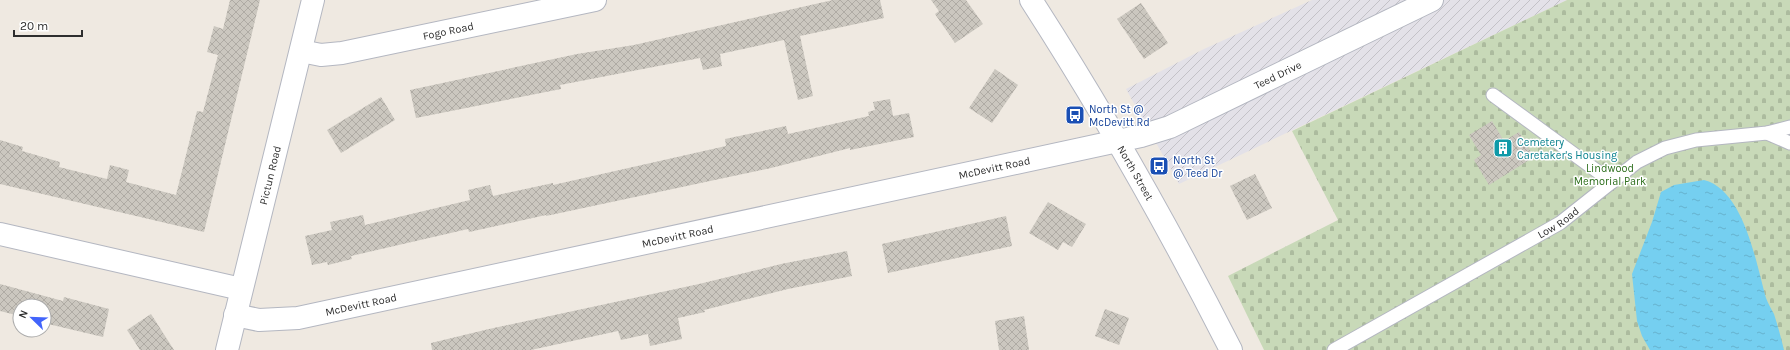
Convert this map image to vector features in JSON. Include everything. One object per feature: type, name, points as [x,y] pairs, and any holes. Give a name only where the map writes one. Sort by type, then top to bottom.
[{"type":"street","name":"Pictun Road","points":[[226,350],[313,0]]},
{"type":"street","name":"Fogo Road","points":[[301,51],[321,55],[342,53],[594,0]]},
{"type":"street","name":"North Street","points":[[1031,0],[1140,178],[1231,350]]},
{"type":"street","name":"Teed Drive","points":[[1119,142],[1170,127],[1432,0]]},
{"type":"street","name":"McDevitt Road","points":[[235,315],[259,320],[298,318],[1119,142]]},
{"type":"street","points":[[0,234],[241,289]]},
{"type":"lane","points":[[1494,95],[1612,182]]},
{"type":"lane","name":"Low Road","points":[[1334,350],[1560,223],[1637,162],[1665,148],[1696,140],[1767,133],[1790,127]]},
{"type":"lane","points":[[1767,133],[1790,143]]},
{"type":"shaded area","points":[[1312,0],[1567,0],[1179,184],[1126,89],[1204,49]]},
{"type":"green space","name":"Lindwood Memorial Park","points":[[1567,0],[1790,0],[1790,350],[1264,350],[1228,276],[1338,220],[1292,131]]},
{"type":"water","points":[[1704,180],[1718,187],[1729,198],[1739,213],[1753,248],[1766,298],[1774,314],[1784,350],[1650,350],[1642,336],[1637,321],[1632,274],[1652,222],[1661,192],[1674,185]]},
{"type":"building","points":[[230,0],[260,0],[204,232],[0,184],[0,140],[23,147],[22,151],[60,162],[59,167],[107,179],[110,165],[129,170],[126,182],[176,195],[197,111],[203,112],[218,55],[207,52],[214,26],[223,29]]},
{"type":"building","points":[[833,0],[880,0],[884,18],[800,36],[813,96],[798,100],[784,40],[720,54],[722,66],[703,70],[700,58],[560,85],[561,89],[416,118],[410,90],[577,54],[634,45]]},
{"type":"building","points":[[931,0],[966,0],[983,24],[955,43],[935,14],[939,11]]},
{"type":"building","points":[[1141,3],[1168,43],[1144,59],[1117,19]]},
{"type":"building","points":[[995,69],[1018,85],[992,123],[969,108]]},
{"type":"building","points":[[381,97],[395,120],[341,153],[327,130]]},
{"type":"building","points":[[890,99],[893,116],[909,113],[914,137],[850,150],[850,148],[771,168],[469,232],[468,229],[351,256],[352,259],[328,265],[327,262],[312,265],[305,236],[332,230],[330,222],[363,215],[365,225],[470,200],[468,190],[490,185],[493,196],[553,183],[553,185],[726,146],[725,139],[786,126],[788,134],[869,116],[868,112],[875,110],[873,102]]},
{"type":"building","name":"Cemetery Caretaker's Housing","points":[[1492,121],[1504,141],[1519,132],[1534,157],[1489,185],[1474,160],[1481,155],[1469,135]]},
{"type":"building","points":[[1255,174],[1272,208],[1247,220],[1230,186]]},
{"type":"building","points":[[1048,202],[1086,224],[1072,247],[1063,242],[1058,250],[1029,233]]},
{"type":"building","points":[[1006,216],[1012,246],[888,273],[882,244]]},
{"type":"building","points":[[847,251],[852,276],[788,289],[678,318],[682,339],[650,346],[648,334],[621,340],[618,331],[531,350],[432,350],[431,343],[489,329],[699,284],[781,264]]},
{"type":"building","points":[[0,284],[52,298],[12,298],[12,314],[0,311]]},
{"type":"building","points":[[64,297],[109,309],[103,337],[52,325],[52,298],[63,301]]},
{"type":"building","points":[[1105,309],[1129,318],[1119,345],[1095,336]]},
{"type":"building","points":[[151,314],[174,350],[140,350],[127,330]]},
{"type":"building","points":[[1024,316],[1029,350],[999,350],[995,321]]},
{"type":"place","name":"North St @ McDevitt Rd","points":[[1075,115]]},
{"type":"place","name":"Cemetery Caretaker's Housing","points":[[1503,148]]},
{"type":"place","name":"North St @ Teed Dr","points":[[1159,166]]}]
